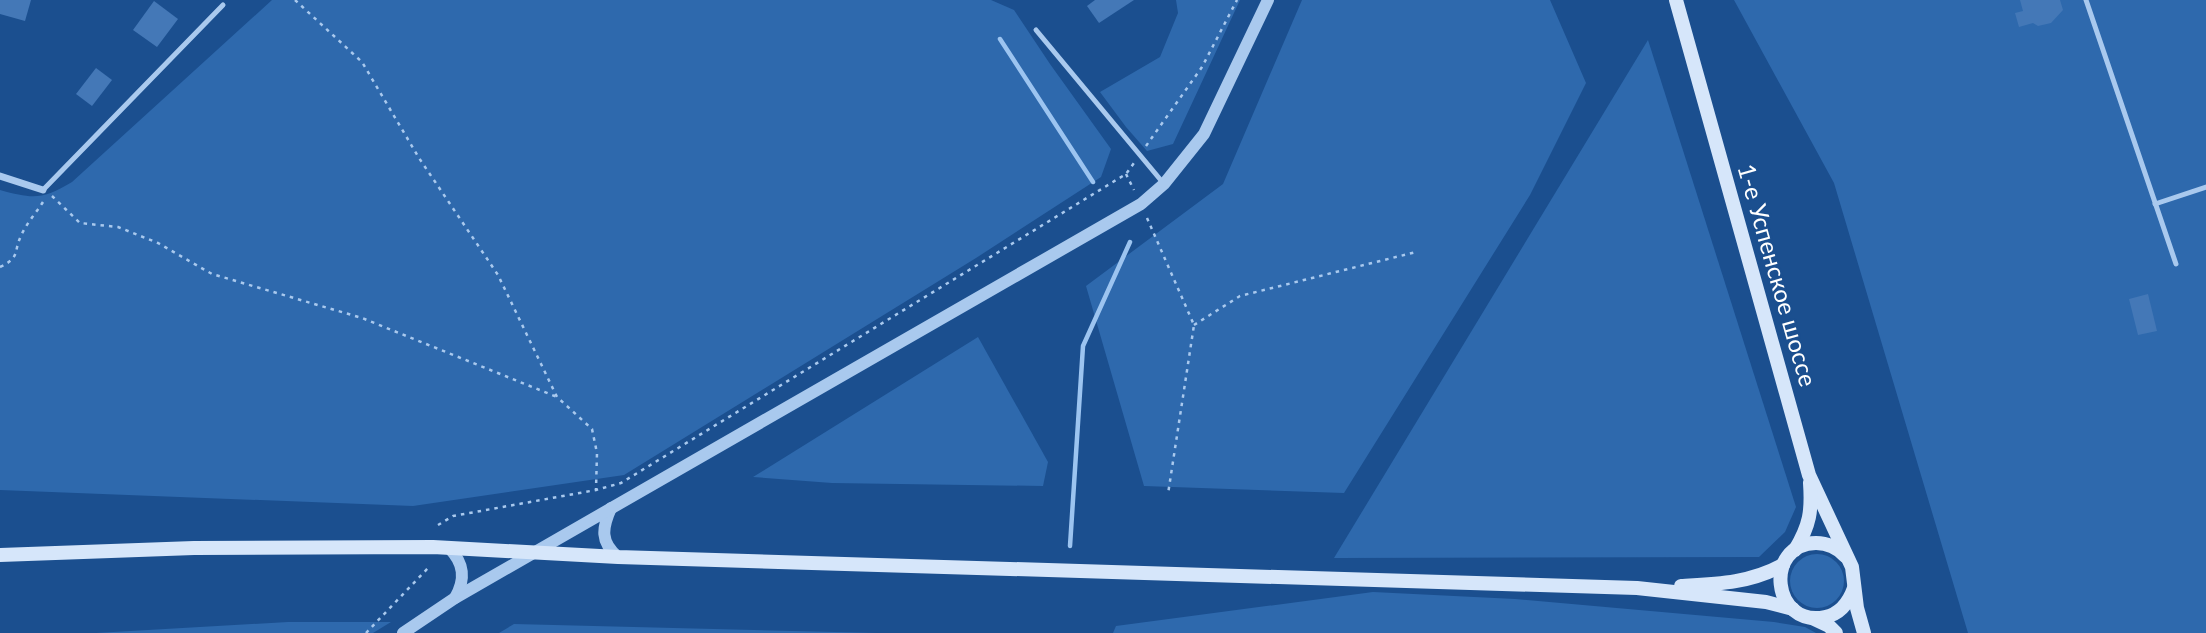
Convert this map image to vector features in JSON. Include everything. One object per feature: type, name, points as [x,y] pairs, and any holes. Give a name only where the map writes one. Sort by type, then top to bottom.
[{"type":"main road","name":"1-е Успенское шоссе","points":[[1675,0],[1809,475],[1852,567],[1864,633]]},
{"type":"main road","points":[[1637,588],[1727,583],[1764,575],[1783,565],[1806,531],[1811,509],[1809,475]]},
{"type":"main road","points":[[1795,550],[1814,543],[1823,543],[1841,551],[1848,559]]},
{"type":"main road","points":[[0,555],[194,548],[449,548],[618,556],[1637,588],[1766,602],[1793,609],[1829,626],[1836,633]]},
{"type":"main road","points":[[1783,565],[1780,584],[1786,602],[1793,609]]},
{"type":"main road","points":[[1811,617],[1821,618],[1839,611],[1851,596],[1854,587]]},
{"type":"street","points":[[403,633],[455,598],[1141,204],[1164,184],[1204,134],[1268,0]]},
{"type":"street","points":[[0,176],[43,190]]},
{"type":"street","points":[[612,507],[604,524],[604,539],[610,550],[618,556]]},
{"type":"street","points":[[449,548],[457,556],[463,570],[463,581],[455,598]]},
{"type":"lane","points":[[2086,0],[2176,264]]},
{"type":"lane","points":[[43,190],[223,5]]},
{"type":"lane","points":[[1036,30],[1164,184]]},
{"type":"lane","points":[[2155,204],[2206,187]]},
{"type":"path","points":[[295,0],[362,62],[419,158],[498,275],[557,397]]},
{"type":"path","points":[[438,525],[453,516],[621,483],[1126,174],[1202,67],[1237,0]]},
{"type":"path","points":[[1126,174],[1194,325],[1168,494]]},
{"type":"path","points":[[0,267],[18,252],[20,237],[49,193],[80,223],[118,227],[158,243],[212,274],[362,318],[557,397],[592,429],[597,453],[596,490]]},
{"type":"path","points":[[1194,325],[1240,296],[1416,252]]},
{"type":"path","points":[[366,633],[429,566]]},
{"type":"shaded area","points":[[272,0],[991,0],[1014,10],[1111,149],[1101,177],[976,258],[624,475],[413,506],[0,490],[0,190],[37,196],[53,192],[72,182]]},
{"type":"shaded area","points":[[1176,0],[1240,0],[1173,144],[1147,151],[1100,92],[1160,57],[1178,13]]},
{"type":"shaded area","points":[[1302,0],[1550,0],[1586,83],[1530,195],[1344,493],[1144,486],[1086,286],[1223,184]]},
{"type":"shaded area","points":[[1734,0],[2206,0],[2206,633],[1968,633],[1834,183]]},
{"type":"shaded area","points":[[1648,40],[1796,507],[1785,532],[1759,557],[1334,558]]},
{"type":"shaded area","points":[[978,337],[1048,462],[1043,486],[832,483],[753,477]]},
{"type":"shaded area","points":[[1817,554],[1836,562],[1844,581],[1836,600],[1817,608],[1798,600],[1790,581],[1798,562]]},
{"type":"shaded area","points":[[1373,592],[1515,599],[1774,622],[1805,627],[1816,633],[1113,633],[1116,626]]},
{"type":"shaded area","points":[[288,622],[391,622],[373,633],[96,633]]},
{"type":"shaded area","points":[[514,624],[877,633],[499,633]]},
{"type":"building","points":[[0,0],[31,0],[25,21],[0,14]]},
{"type":"building","points":[[1095,0],[1134,0],[1099,23],[1087,6]]},
{"type":"building","points":[[2020,0],[2060,0],[2063,10],[2051,23],[2038,26],[2033,23],[2019,27],[2015,13],[2023,11]]},
{"type":"building","points":[[154,1],[178,19],[157,47],[133,30]]},
{"type":"building","points":[[96,68],[112,80],[92,106],[76,94]]},
{"type":"building","points":[[2148,294],[2157,331],[2138,335],[2129,299]]},
{"type":"waterway","points":[[1000,39],[1093,182]]},
{"type":"waterway","points":[[1070,546],[1083,346],[1130,242]]}]
